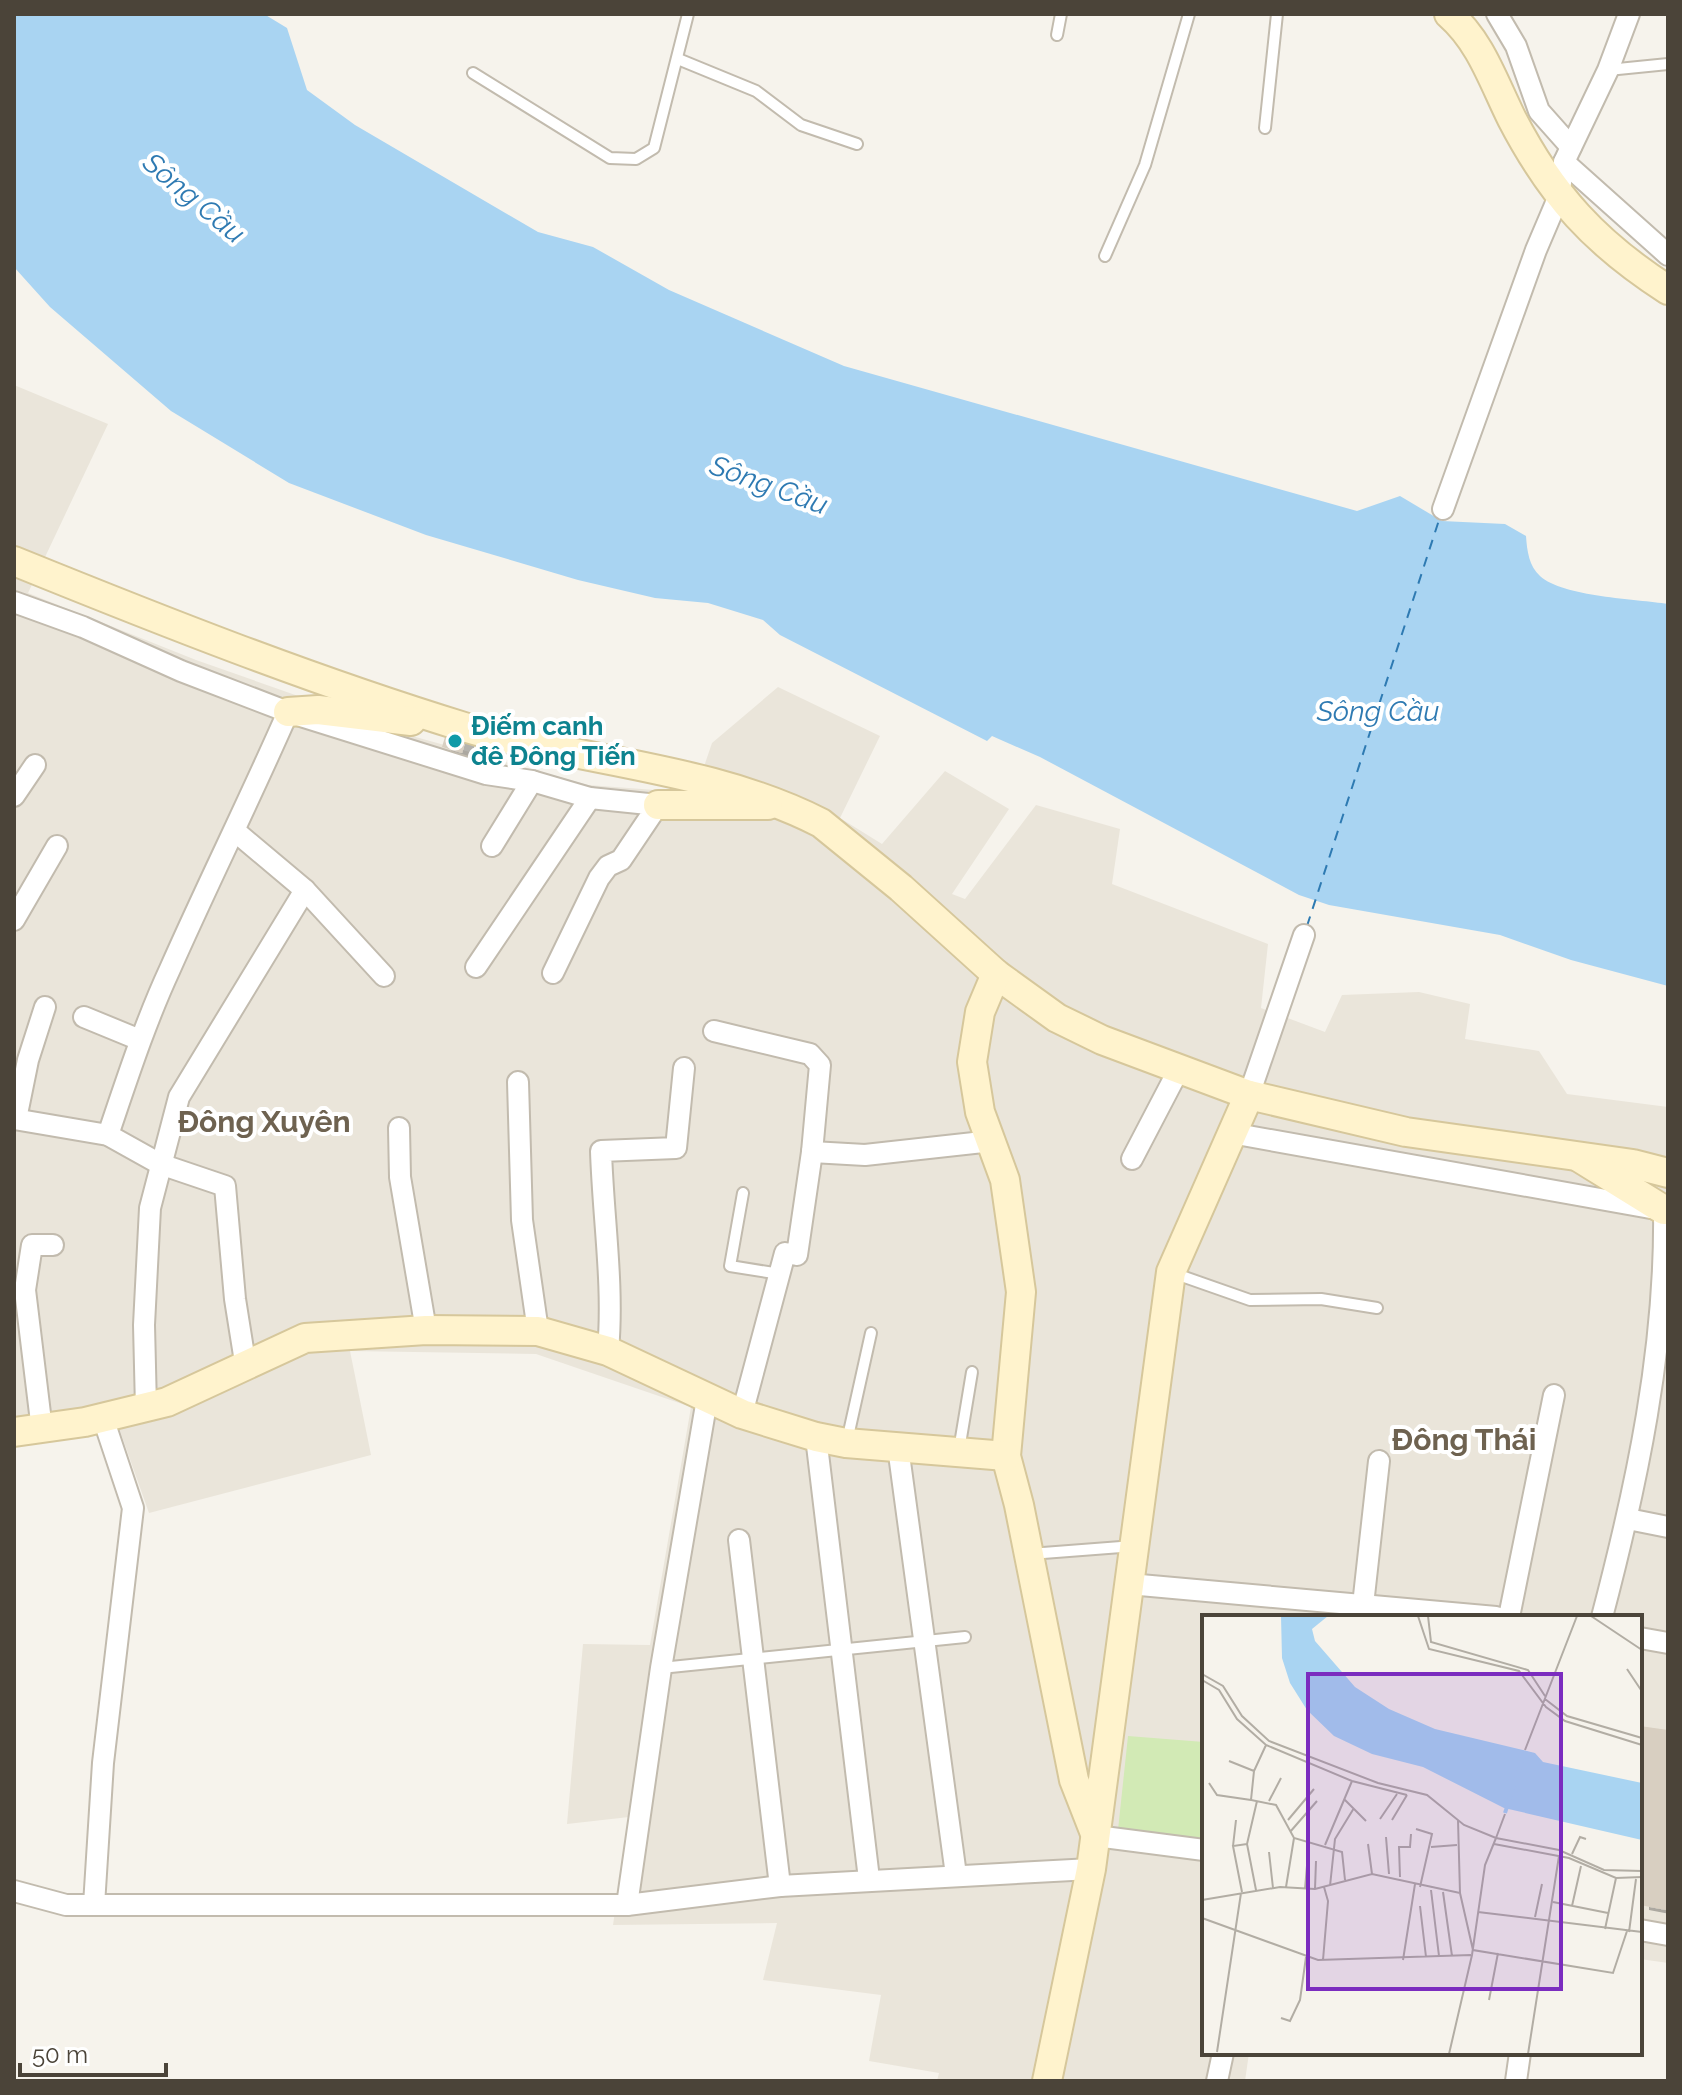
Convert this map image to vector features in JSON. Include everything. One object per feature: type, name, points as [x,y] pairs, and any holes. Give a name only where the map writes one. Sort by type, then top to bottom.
[{"type":"main road","points":[[1449,14],[1466,29],[1513,120],[1559,196],[1581,223],[1629,265],[1668,290]]},
{"type":"main road","points":[[14,561],[198,635],[465,727],[590,759],[741,789],[785,805],[821,823],[996,974],[1057,1018],[1249,1095],[1440,1140],[1577,1155],[1668,1173]]},
{"type":"main road","points":[[288,712],[318,710],[465,727]]},
{"type":"main road","points":[[658,805],[785,805]]},
{"type":"main road","points":[[996,974],[980,1012],[972,1062],[980,1112],[992,1141],[1012,1214],[1021,1292],[1006,1456],[1074,1780],[1096,1836]]},
{"type":"main road","points":[[1047,2081],[1091,1869],[1171,1272],[1249,1095]]},
{"type":"main road","points":[[1577,1155],[1666,1210]]},
{"type":"main road","points":[[28,1431],[146,1408],[246,1368],[305,1338],[426,1330],[538,1331],[608,1351],[742,1414],[816,1437],[846,1443],[1006,1456]]},
{"type":"street","points":[[1497,14],[1516,46],[1539,111],[1568,154],[1668,255]]},
{"type":"street","points":[[1443,509],[1536,250],[1559,196],[1568,154],[1608,70],[1629,14]]},
{"type":"street","points":[[14,602],[83,627],[181,671],[288,712],[486,774],[532,781],[590,798],[658,805],[621,860],[603,871],[553,973]]},
{"type":"street","points":[[108,1135],[140,1040],[170,969],[236,832],[288,712]]},
{"type":"street","points":[[14,796],[35,765]]},
{"type":"street","points":[[492,846],[532,781]]},
{"type":"street","points":[[476,967],[590,798]]},
{"type":"street","points":[[236,832],[305,890],[384,976]]},
{"type":"street","points":[[14,920],[57,846]]},
{"type":"street","points":[[146,1408],[144,1325],[150,1208],[179,1097],[305,890]]},
{"type":"street","points":[[1249,1095],[1304,935]]},
{"type":"street","points":[[45,1007],[28,1060],[15,1119],[108,1135],[160,1164],[225,1186],[235,1299],[246,1368]]},
{"type":"street","points":[[84,1017],[140,1040]]},
{"type":"street","points":[[714,1031],[810,1054],[820,1065],[812,1152],[797,1255],[785,1253],[782,1274],[742,1414]]},
{"type":"street","points":[[608,1351],[612,1307],[604,1244],[601,1151],[676,1148],[684,1068]]},
{"type":"street","points":[[1132,1159],[1179,1069]]},
{"type":"street","points":[[518,1082],[522,1220],[538,1331]]},
{"type":"street","points":[[399,1128],[400,1177],[426,1330]]},
{"type":"street","points":[[1231,1133],[1666,1210],[1665,1270],[1658,1345],[1628,1519],[1603,1615]]},
{"type":"street","points":[[812,1152],[865,1155],[992,1141]]},
{"type":"street","points":[[28,1431],[25,1290],[32,1245],[53,1245]]},
{"type":"street","points":[[1509,1615],[1554,1395]]},
{"type":"street","points":[[627,1905],[661,1668],[707,1399]]},
{"type":"street","points":[[94,1905],[103,1763],[133,1508],[103,1418]]},
{"type":"street","points":[[816,1437],[869,1879]]},
{"type":"street","points":[[898,1447],[956,1875]]},
{"type":"street","points":[[1363,1605],[1379,1461]]},
{"type":"street","points":[[1628,1519],[1668,1527]]},
{"type":"street","points":[[739,1540],[780,1886]]},
{"type":"street","points":[[1129,1584],[1474,1615]]},
{"type":"street","points":[[1642,1638],[1668,1643]]},
{"type":"street","points":[[1096,1836],[1202,1850]]},
{"type":"street","points":[[14,1891],[43,1901],[94,1905],[627,1905],[780,1886],[869,1879],[1091,1869]]},
{"type":"street","points":[[1642,1930],[1668,1935]]},
{"type":"street","points":[[1217,2081],[1223,2055]]},
{"type":"street","points":[[1516,2081],[1520,2055]]},
{"type":"street","points":[[1529,2081],[1534,2055]]},
{"type":"lane","points":[[473,73],[610,158],[636,159],[654,148],[688,14]]},
{"type":"lane","points":[[1057,35],[1061,14]]},
{"type":"lane","points":[[1105,256],[1142,175],[1189,14]]},
{"type":"lane","points":[[1265,128],[1277,14]]},
{"type":"lane","points":[[678,59],[756,91],[801,125],[857,144]]},
{"type":"lane","points":[[1608,70],[1668,64]]},
{"type":"lane","points":[[743,1193],[730,1266],[782,1274]]},
{"type":"lane","points":[[1171,1272],[1250,1300],[1321,1299],[1377,1308]]},
{"type":"lane","points":[[846,1443],[871,1333]]},
{"type":"lane","points":[[959,1452],[972,1372]]},
{"type":"lane","points":[[1028,1554],[1134,1546]]},
{"type":"lane","points":[[661,1668],[965,1637]]},
{"type":"shaded area","points":[[14,385],[108,424],[28,593],[196,660],[412,736],[588,785],[695,793],[712,743],[778,687],[880,736],[840,818],[882,844],[945,771],[1009,809],[952,894],[965,899],[1036,805],[1120,829],[1112,884],[1268,944],[1261,1008],[1325,1032],[1342,995],[1419,992],[1470,1004],[1465,1039],[1539,1051],[1567,1094],[1668,1107],[1668,1963],[1642,1959],[1642,1615],[1202,1615],[1202,2055],[1249,2055],[1245,2081],[937,2081],[939,2073],[869,2061],[881,1995],[763,1980],[777,1923],[613,1925],[629,1817],[567,1824],[583,1644],[650,1645],[691,1407],[536,1354],[350,1351],[371,1455],[149,1513],[120,1431],[14,1439]]},
{"type":"green space","points":[[1128,1736],[1202,1742],[1202,1841],[1118,1830]]},
{"type":"water","name":"Sông Cầu","points":[[14,14],[264,14],[287,28],[307,90],[355,125],[538,232],[593,247],[669,290],[844,366],[1357,511],[1400,496],[1442,521],[1505,524],[1526,536],[1533,568],[1551,583],[1582,593],[1668,604],[1668,986],[1571,960],[1500,935],[1329,905],[1299,895],[1040,757],[992,736],[987,741],[780,635],[763,620],[708,603],[655,598],[578,580],[426,535],[289,483],[171,411],[50,307],[14,267]]},
{"type":"building","name":"Điếm canh đê Đông Tiến","points":[[447,730],[467,736],[462,753],[442,747]]},
{"type":"building","points":[[1642,1726],[1668,1730],[1666,1910],[1642,1905]]},
{"type":"ferry route","points":[[1307,926],[1440,517]]},
{"type":"place","name":"Điếm canh đê Đông Tiến","points":[[455,741]]},
{"type":"district","name":"Đông Xuyên","points":[[264,1121]]},
{"type":"district","name":"Đông Thái","points":[[1464,1439]]}]
